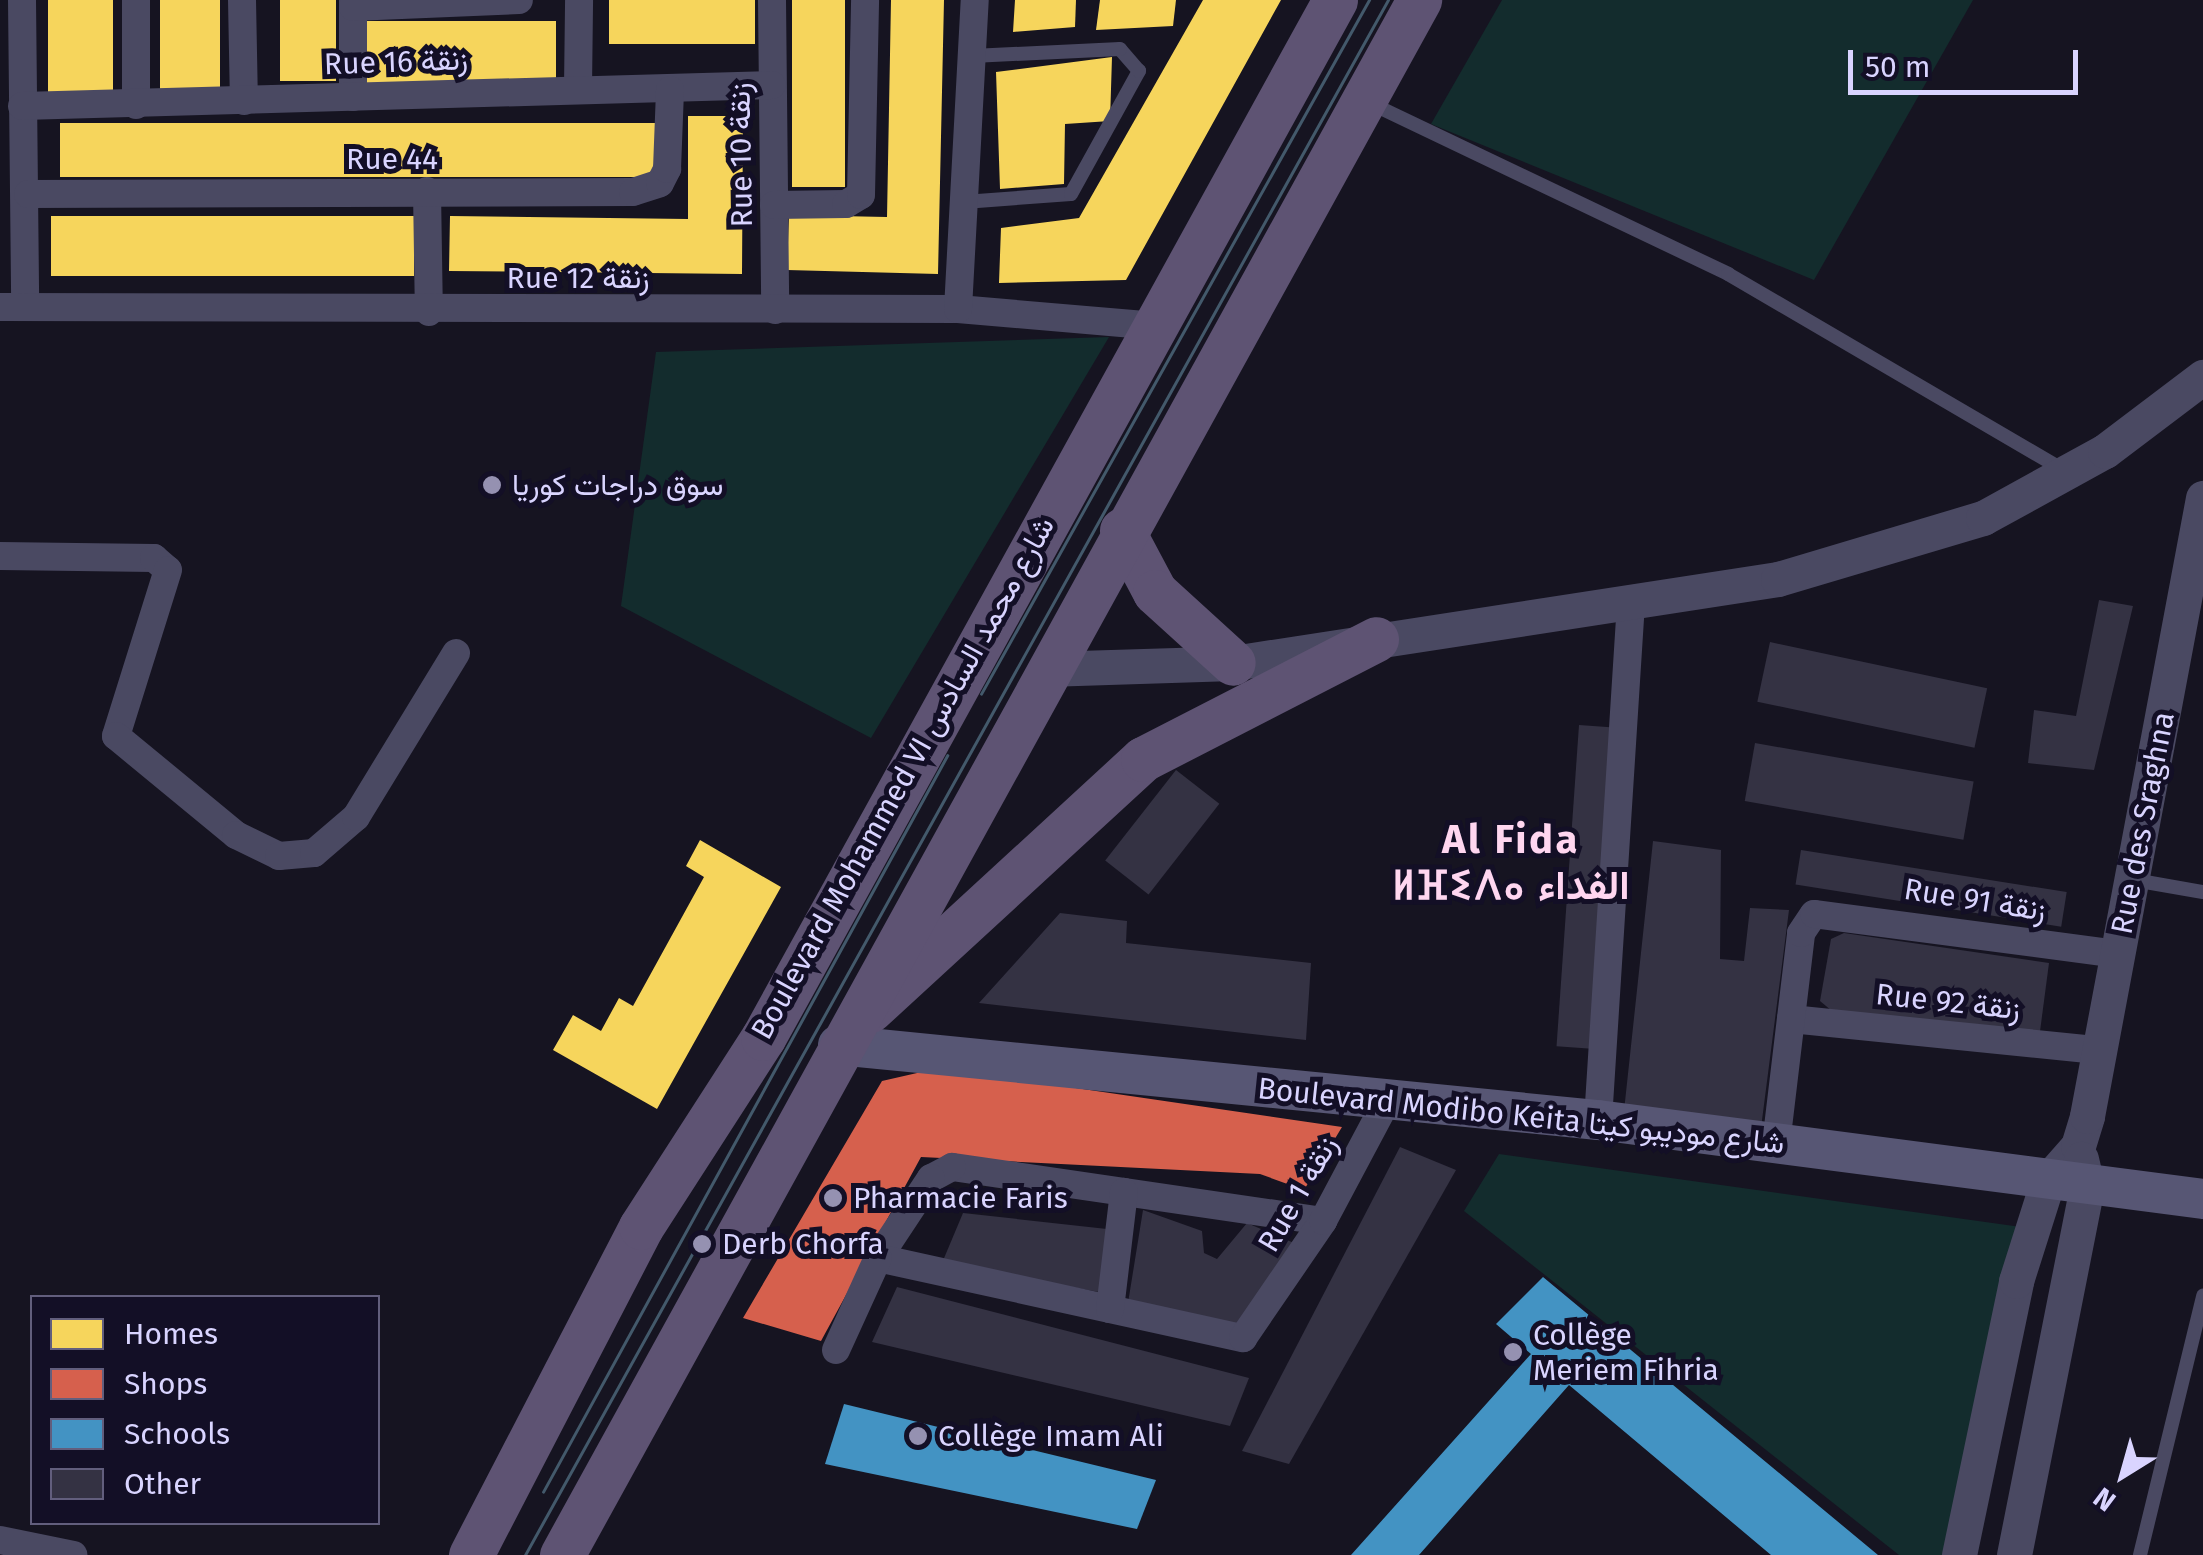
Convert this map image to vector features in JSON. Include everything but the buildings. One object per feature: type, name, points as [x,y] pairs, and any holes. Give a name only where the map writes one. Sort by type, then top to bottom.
[{"type":"main road","name":"Boulevard Mohammed VI شارع محمد السادس","points":[[471,1555],[641,1227],[763,1038],[1335,0]]},
{"type":"main road","points":[[562,1555],[696,1322],[844,1036],[1419,0]]},
{"type":"main road","points":[[1122,530],[1155,592],[1232,663]]},
{"type":"main road","points":[[844,1036],[983,915],[1143,759],[1376,640]]},
{"type":"main road","name":"Boulevard Modibo Keita شارع موديبو كيتا","points":[[844,1036],[1598,1120],[1776,1144],[2071,1170],[2203,1199]]},
{"type":"street","points":[[12,307],[28,194],[22,106],[22,0]]},
{"type":"street","points":[[136,0],[136,104]]},
{"type":"street","points":[[242,0],[244,100]]},
{"type":"street","points":[[354,97],[353,4],[519,0]]},
{"type":"street","points":[[578,88],[579,0]]},
{"type":"street","name":"Rue 10 زنقة","points":[[772,0],[775,310]]},
{"type":"street","points":[[774,204],[846,204],[861,195],[865,0]]},
{"type":"street","points":[[958,309],[975,0]]},
{"type":"street","name":"Rue 16 زنقة","points":[[22,106],[772,85]]},
{"type":"street","name":"Rue 44","points":[[28,194],[647,190],[667,169],[670,90]]},
{"type":"street","points":[[427,191],[429,312]]},
{"type":"street","name":"Rue 12 زنقة","points":[[12,307],[429,312],[958,309],[1156,326]]},
{"type":"street","points":[[1046,668],[1232,663],[1631,602],[1877,553],[1983,518],[2066,472],[2203,377]]},
{"type":"street","name":"Rue des Sraghna","points":[[2014,1555],[2071,1170],[2134,880],[2203,498]]},
{"type":"street","points":[[0,556],[154,558],[168,570],[116,736],[204,811],[279,856],[314,853],[356,817],[456,653]]},
{"type":"street","points":[[1598,1120],[1631,602]]},
{"type":"street","name":"Rue 91 زنقة","points":[[1791,1019],[1801,933],[1823,909],[2118,954]]},
{"type":"street","points":[[1776,1144],[1791,1019]]},
{"type":"street","name":"Rue 92 زنقة","points":[[1791,1019],[2097,1050]]},
{"type":"street","name":"Rue 1 زنقة","points":[[1110,1309],[1234,1338],[1250,1336],[1323,1221],[1388,1099]]},
{"type":"street","points":[[836,1350],[878,1258],[939,1170],[1323,1221]]},
{"type":"street","name":"Rue des Sraghna","points":[[1958,1555],[2016,1281],[2071,1170]]},
{"type":"street","points":[[878,1258],[1110,1309],[1124,1192]]},
{"type":"street","points":[[0,1540],[73,1555]]},
{"type":"lane","points":[[964,202],[1070,194],[1139,71],[1120,49],[972,56]]},
{"type":"lane","points":[[1364,99],[1420,134],[1564,189],[1728,274],[2066,472]]},
{"type":"lane","points":[[2134,880],[2203,892]]},
{"type":"lane","points":[[2140,1555],[2203,1296]]},
{"type":"green space","points":[[1502,0],[1973,0],[1814,280],[1431,124]]},
{"type":"green space","points":[[1109,337],[871,738],[621,606],[656,352]]},
{"type":"green space","points":[[1499,1154],[2021,1227],[1948,1555],[1899,1555],[1464,1211]]},
{"type":"tram line","points":[[981,694],[1369,0]]},
{"type":"tram line","points":[[525,1555],[1388,0]]},
{"type":"tram line","points":[[543,1492],[947,756]]},
{"type":"place","name":"سوق دراجات كوريا","points":[[492,485]]},
{"type":"place","name":"Pharmacie Faris","points":[[833,1198]]},
{"type":"place","name":"Derb Chorfa","points":[[702,1244]]},
{"type":"place","name":"Collège Meriem Fihria","points":[[1513,1352]]},
{"type":"place","name":"Collège Imam Ali","points":[[918,1436]]},
{"type":"district","name":"Al Fida ⵍⴼⵉⴷⴰ الفداء","points":[[1511,863]]}]
